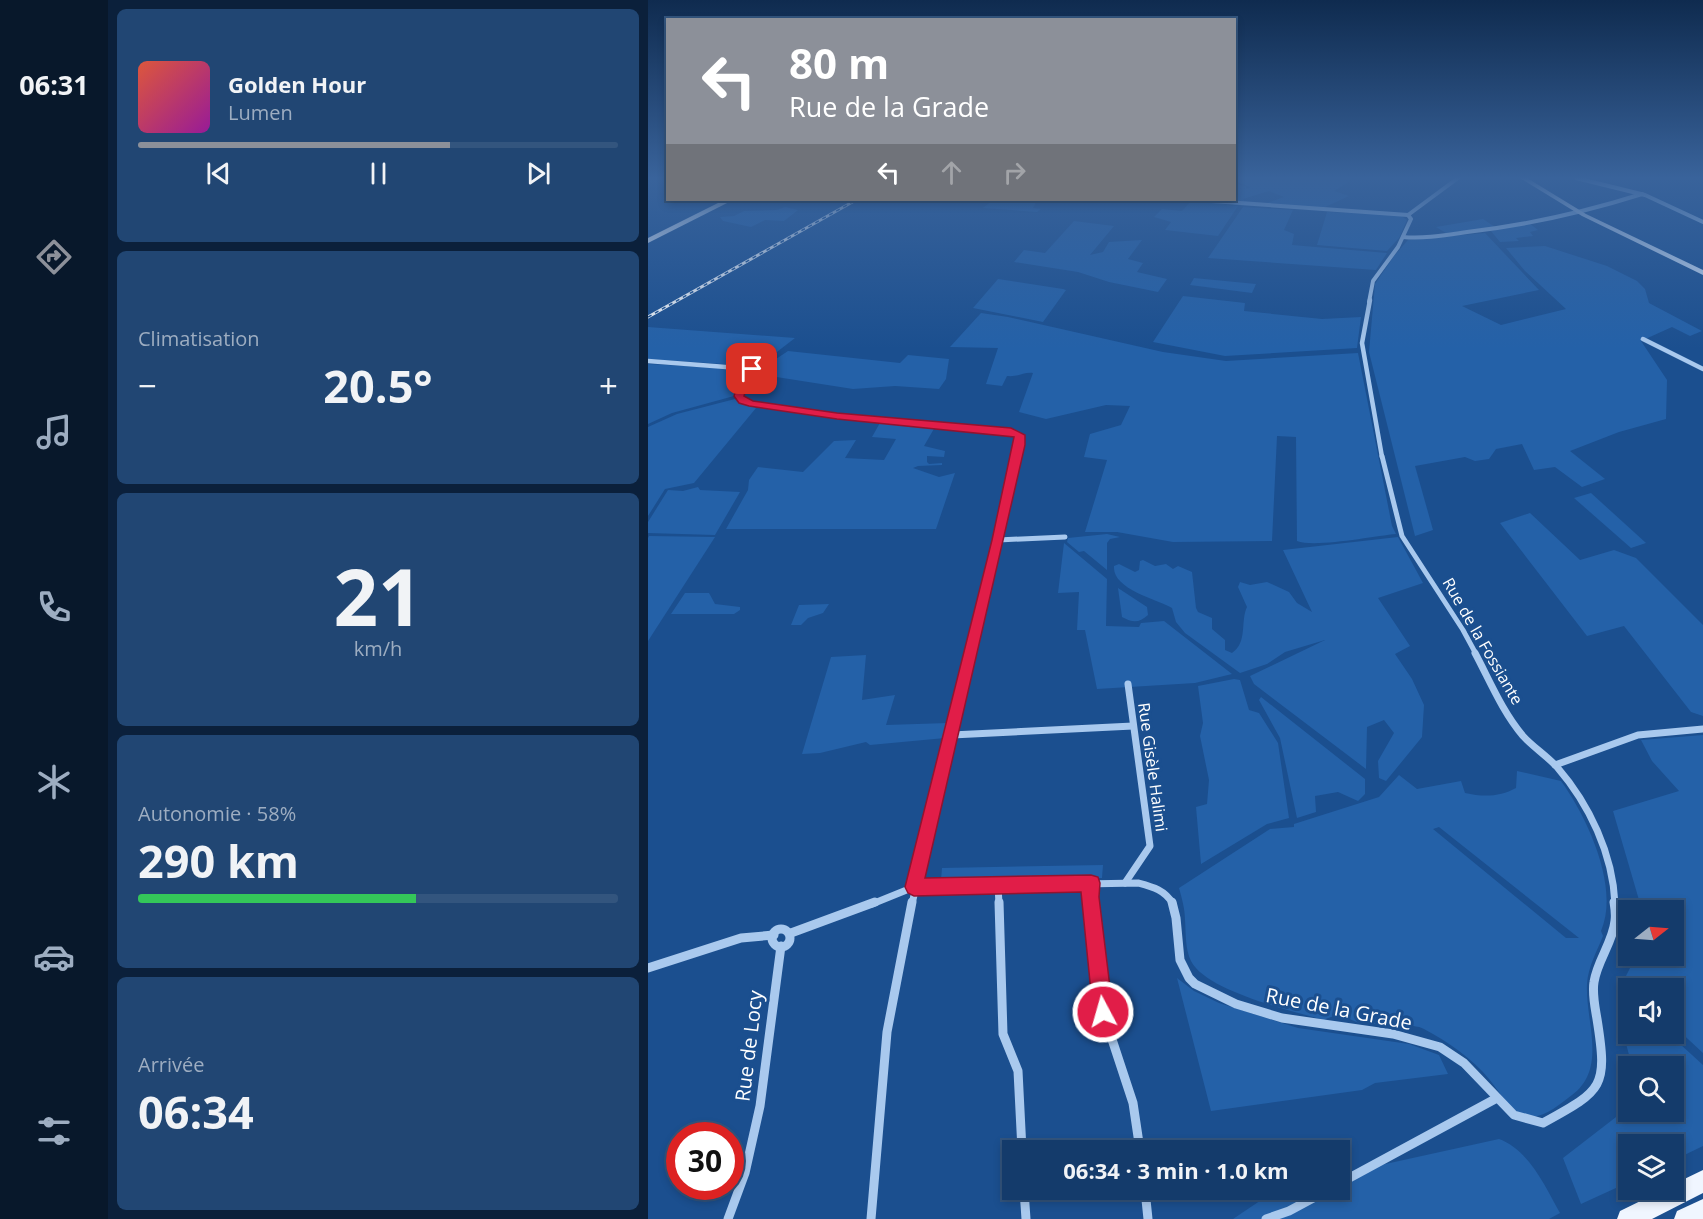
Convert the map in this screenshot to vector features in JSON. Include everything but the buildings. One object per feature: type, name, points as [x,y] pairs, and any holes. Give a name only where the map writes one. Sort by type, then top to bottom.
[{"type":"main road","points":[[1625,235],[1703,273]]},
{"type":"main road","points":[[1628,1219],[1703,1181]]},
{"type":"main road","points":[[1684,1219],[1703,1210]]},
{"type":"street","points":[[1403,237],[1430,235]]},
{"type":"street","name":"Rue de la Fossiante","points":[[1403,237],[1373,281],[1369,294],[1362,350],[1380,448],[1398,525],[1402,536],[1463,630],[1492,684],[1496,697],[1523,736],[1555,765],[1581,797],[1590,815],[1614,883],[1616,909],[1612,934],[1594,979],[1593,991],[1604,1055],[1601,1075],[1594,1091],[1576,1105],[1543,1123]]},
{"type":"street","points":[[1643,339],[1703,369]]},
{"type":"street","points":[[648,361],[752,369],[752,378],[739,396],[743,401],[752,404],[837,416],[1017,433],[1020,437],[998,540],[914,887],[909,926],[887,1032],[871,1219]]},
{"type":"street","points":[[998,540],[1065,537]]},
{"type":"street","name":"Rue Gisèle Halimi","points":[[1125,883],[1150,846],[1128,684]]},
{"type":"street","points":[[952,735],[1133,726]]},
{"type":"street","points":[[1555,765],[1638,735],[1703,729]]},
{"type":"street","points":[[1091,883],[1090,897],[1103,1012],[1133,1103],[1139,1140]]},
{"type":"street","name":"Rue de la Grade","points":[[790,933],[914,887],[1091,883],[1156,885],[1167,892],[1173,900],[1176,952],[1182,967],[1193,983],[1257,1011],[1308,1024],[1406,1037],[1440,1047],[1473,1071],[1516,1116],[1543,1123]]},
{"type":"street","points":[[998,886],[1003,1034],[1018,1071],[1021,1140]]},
{"type":"street","points":[[648,968],[741,938],[774,935],[783,929],[790,933],[788,942],[781,946],[774,945],[772,940],[774,935]]},
{"type":"street","name":"Rue de Locy","points":[[728,1219],[745,1173],[760,1106],[781,946]]},
{"type":"street","points":[[1350,1178],[1497,1098]]},
{"type":"street","points":[[1025,1200],[1026,1219]]},
{"type":"street","points":[[1146,1200],[1148,1219]]},
{"type":"street","points":[[1266,1219],[1308,1200]]},
{"type":"shaded area","points":[[1061,235],[1107,235],[1090,255],[1103,252],[1109,242],[1142,240],[1128,259],[1143,263],[1137,272],[1167,279],[1158,292],[1109,282],[1078,272],[1014,262],[1024,250],[1045,253]]},
{"type":"shaded area","points":[[1224,235],[1294,235],[1292,245],[1387,253],[1376,270],[1208,258]]},
{"type":"shaded area","points":[[1320,235],[1400,235],[1387,251],[1317,245]]},
{"type":"shaded area","points":[[1487,235],[1539,290],[1462,306],[1501,325],[1566,309],[1525,271],[1506,248],[1545,246],[1607,266],[1637,281],[1645,289],[1649,303],[1702,331],[1690,336],[1672,327],[1641,341],[1667,380],[1666,419],[1619,432],[1570,451],[1605,479],[1582,487],[1555,467],[1534,470],[1522,444],[1496,449],[1489,459],[1475,461],[1465,457],[1415,466],[1433,530],[1415,536],[1369,352],[1375,284],[1408,240]]},
{"type":"shaded area","points":[[1494,235],[1533,236],[1516,238],[1519,241],[1500,242]]},
{"type":"shaded area","points":[[1194,278],[1256,284],[1252,293],[1190,285]]},
{"type":"shaded area","points":[[998,279],[1066,290],[1043,322],[973,308]]},
{"type":"shaded area","points":[[1183,296],[1245,303],[1244,311],[1322,319],[1361,317],[1357,348],[1225,356],[1153,342]]},
{"type":"shaded area","points":[[981,313],[1163,352],[1226,361],[1358,353],[1392,526],[1396,534],[1317,543],[1297,541],[1296,437],[1277,436],[1272,541],[1173,542],[1117,532],[1085,532],[1107,460],[1084,457],[1090,434],[1121,425],[1130,406],[1106,405],[1046,419],[1019,412],[1033,373],[1007,376],[1002,386],[986,384],[998,348],[950,347]]},
{"type":"shaded area","points":[[648,327],[795,338],[760,365],[753,366],[648,359]]},
{"type":"shaded area","points":[[788,351],[900,363],[908,355],[949,359],[946,379],[939,389],[895,386],[853,389],[770,376],[770,363]]},
{"type":"shaded area","points":[[648,364],[740,369],[746,376],[735,390],[734,396],[672,413],[648,424]]},
{"type":"shaded area","points":[[735,399],[756,408],[694,483],[665,489],[648,516],[648,427],[677,414]]},
{"type":"shaded area","points":[[881,421],[935,427],[924,446],[945,451],[944,457],[927,456],[929,464],[942,463],[942,465],[913,468],[939,477],[955,473],[936,529],[726,529],[748,490],[749,480],[758,467],[803,472],[834,441],[856,440],[845,458],[884,460],[896,439],[872,437]]},
{"type":"shaded area","points":[[698,487],[700,490],[740,492],[715,535],[648,533],[648,522],[668,490],[683,491]]},
{"type":"shaded area","points":[[1591,493],[1646,543],[1631,548],[1574,498]]},
{"type":"shaded area","points":[[1530,513],[1580,560],[1614,550],[1636,558],[1703,625],[1703,716],[1691,712],[1624,626],[1587,636],[1500,523]]},
{"type":"shaded area","points":[[1107,534],[1120,537],[1110,539],[1107,543],[1107,570],[1084,551],[1079,552],[1067,542],[1068,538]]},
{"type":"shaded area","points":[[649,536],[715,537],[648,641],[648,538]]},
{"type":"shaded area","points":[[1398,537],[1423,583],[1378,598],[1410,646],[1395,654],[1412,679],[1424,705],[1422,737],[1386,781],[1379,778],[1378,761],[1394,733],[1384,720],[1367,727],[1366,769],[1254,684],[1250,676],[1325,640],[1285,652],[1267,664],[1240,673],[1185,633],[1176,622],[1172,608],[1127,587],[1115,574],[1114,566],[1119,564],[1135,572],[1139,570],[1140,561],[1143,560],[1155,566],[1166,564],[1173,569],[1178,566],[1192,572],[1196,608],[1198,612],[1212,618],[1212,629],[1225,640],[1225,650],[1232,653],[1242,638],[1247,607],[1238,587],[1240,582],[1250,585],[1267,582],[1289,592],[1297,603],[1312,612],[1283,550]]},
{"type":"shaded area","points":[[1064,543],[1107,579],[1106,626],[1139,627],[1141,623],[1164,621],[1232,674],[1195,683],[1097,689],[1085,630],[1077,630],[1079,592],[1058,593]]},
{"type":"shaded area","points":[[1118,588],[1147,607],[1148,615],[1136,621],[1122,617]]},
{"type":"shaded area","points":[[685,593],[709,593],[715,604],[740,607],[740,610],[734,614],[671,614]]},
{"type":"shaded area","points":[[829,604],[823,613],[808,618],[801,625],[791,625],[799,605]]},
{"type":"shaded area","points":[[866,655],[862,700],[895,695],[886,725],[948,723],[945,738],[870,745],[866,742],[820,753],[802,754],[831,657]]},
{"type":"shaded area","points":[[1234,679],[1240,680],[1249,710],[1259,713],[1278,743],[1289,818],[1267,824],[1201,864],[1196,807],[1207,804],[1209,780],[1200,736],[1203,723],[1198,686]]},
{"type":"shaded area","points":[[1261,697],[1365,779],[1365,794],[1358,801],[1338,792],[1315,796],[1316,812],[1297,818],[1280,738],[1259,700]]},
{"type":"shaded area","points":[[1703,735],[1703,1053],[1684,1035],[1684,978],[1625,978],[1631,966],[1684,966],[1684,900],[1639,900],[1613,811],[1679,791],[1652,761],[1641,740]]},
{"type":"shaded area","points":[[1517,771],[1561,781],[1581,813],[1598,853],[1604,874],[1606,894],[1606,913],[1601,931],[1603,936],[1591,965],[1587,984],[1592,1043],[1589,1071],[1583,1084],[1572,1095],[1548,1112],[1532,1117],[1519,1113],[1475,1064],[1451,1045],[1424,1029],[1405,1025],[1359,1023],[1341,1016],[1324,1020],[1292,1011],[1251,998],[1214,982],[1200,972],[1191,961],[1179,888],[1270,829],[1294,827],[1294,824],[1379,797],[1399,775],[1417,789],[1461,781],[1465,793],[1478,795],[1498,795],[1516,788]],"holes":[[[1439,827],[1579,938],[1566,938],[1433,829]]]},
{"type":"shaded area","points":[[1103,865],[1102,878],[941,880],[942,868]]},
{"type":"shaded area","points":[[1177,978],[1194,991],[1219,1003],[1298,1028],[1409,1044],[1439,1055],[1448,1074],[1375,1083],[1362,1090],[1211,1111]]},
{"type":"shaded area","points":[[1626,1044],[1680,1044],[1703,1065],[1703,1146],[1684,1155],[1684,1134],[1618,1134],[1618,1187],[1581,1204],[1563,1158],[1618,1116],[1618,1122],[1684,1122],[1684,1056],[1629,1056]]},
{"type":"shaded area","points":[[1499,1139],[1510,1144],[1528,1160],[1560,1213],[1549,1219],[1233,1219],[1261,1200],[1350,1200],[1350,1172]]},
{"type":"railway","points":[[648,317],[794,235]]},
{"type":"route","points":[[752,369],[752,378],[739,396],[743,401],[752,404],[837,416],[1011,431],[1020,435],[1020,445],[998,540],[914,887],[1091,883],[1090,897],[1103,1012]]}]
